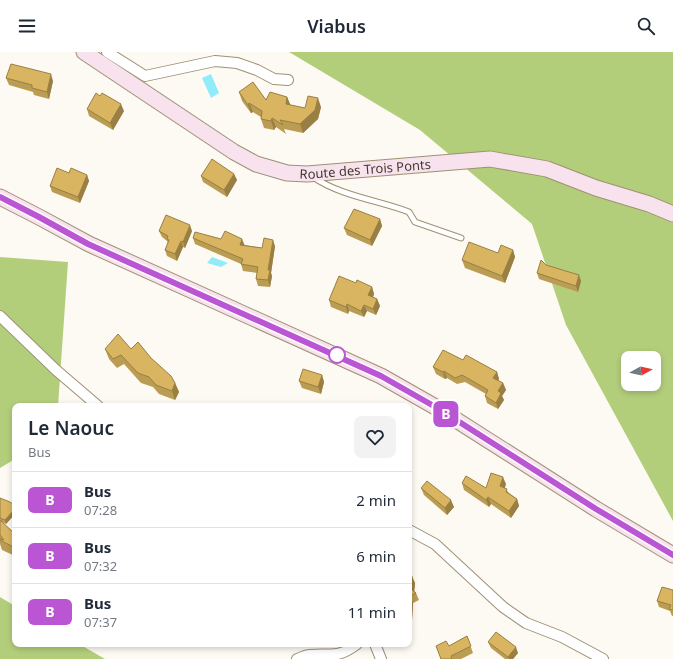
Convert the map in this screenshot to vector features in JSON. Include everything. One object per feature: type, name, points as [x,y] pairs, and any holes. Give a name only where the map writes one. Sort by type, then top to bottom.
[{"type":"main road","name":"Route des Trois Ponts","points":[[84,52],[234,152],[256,164],[286,173],[307,174],[490,159],[547,169],[596,188],[649,204],[673,214]]},
{"type":"main road","points":[[0,198],[39,217],[88,244],[381,376],[439,409],[596,509],[673,555]]},
{"type":"street","points":[[107,52],[145,76],[215,61],[237,64],[257,70],[274,79],[288,80]]},
{"type":"street","points":[[0,316],[56,370],[94,403]]},
{"type":"street","points":[[412,532],[435,544],[503,607],[526,623],[562,636],[603,659]]},
{"type":"street","points":[[297,659],[308,655],[338,658],[348,653],[354,647]]},
{"type":"street","points":[[376,647],[381,659]]},
{"type":"lane","points":[[307,174],[323,184],[344,192],[409,212],[415,222],[460,238]]},
{"type":"green space","points":[[289,52],[673,52],[673,521],[566,325],[532,224],[420,130]]},
{"type":"green space","points":[[0,257],[68,262],[58,403],[12,403],[12,461],[0,468]]},
{"type":"green space","points":[[0,597],[12,604],[12,647],[84,647],[105,659],[0,659]]},
{"type":"water","points":[[211,74],[219,93],[211,98],[202,78]]},
{"type":"water","points":[[212,257],[228,263],[221,267],[207,263]]},
{"type":"building","points":[[11,64],[51,74],[47,92],[32,88],[32,85],[6,78]]},
{"type":"building","points":[[253,82],[266,100],[270,92],[287,97],[286,104],[305,108],[308,96],[318,98],[315,110],[300,124],[280,120],[283,125],[272,118],[271,121],[261,119],[262,111],[249,103],[248,105],[239,92]]},
{"type":"building","points":[[96,93],[100,96],[102,93],[121,104],[110,123],[87,109]]},
{"type":"building","points":[[212,159],[234,174],[224,190],[201,176]]},
{"type":"building","points":[[57,168],[69,173],[71,168],[87,175],[78,197],[50,186]]},
{"type":"building","points":[[354,209],[380,219],[370,240],[344,228]]},
{"type":"building","points":[[166,215],[190,225],[183,242],[181,241],[175,254],[165,250],[169,240],[167,239],[168,236],[159,231]]},
{"type":"building","points":[[225,231],[242,239],[240,245],[262,248],[264,238],[273,240],[268,270],[270,270],[268,280],[256,279],[258,267],[241,264],[243,259],[193,238],[195,232],[221,239]]},
{"type":"building","points":[[469,242],[498,253],[501,245],[513,250],[502,276],[462,260]]},
{"type":"building","points":[[541,260],[546,265],[579,275],[576,286],[537,273]]},
{"type":"building","points":[[339,276],[356,283],[357,280],[372,287],[368,295],[377,299],[373,309],[364,305],[361,311],[347,304],[346,307],[329,300]]},
{"type":"building","points":[[118,334],[131,349],[138,342],[151,358],[171,376],[175,383],[172,391],[156,385],[149,377],[138,373],[121,355],[113,359],[105,349]]},
{"type":"building","points":[[443,350],[463,360],[466,355],[497,372],[493,378],[503,383],[498,391],[501,393],[496,403],[485,396],[488,390],[462,375],[455,378],[444,371],[443,372],[433,367]]},
{"type":"building","points":[[303,369],[322,375],[318,387],[299,381]]},
{"type":"building","points":[[491,473],[503,477],[500,486],[507,489],[506,492],[517,499],[509,511],[488,497],[486,500],[462,483],[466,476],[486,488]]},
{"type":"building","points":[[427,481],[451,500],[445,508],[421,488]]},
{"type":"building","points":[[0,498],[12,504],[12,512],[5,520],[0,518]]},
{"type":"building","points":[[0,520],[12,531],[12,546],[0,540],[4,540],[0,535]]},
{"type":"building","points":[[662,587],[673,590],[673,610],[669,609],[671,605],[657,601]]},
{"type":"building","points":[[412,590],[416,593],[412,595]]},
{"type":"building","points":[[496,632],[516,647],[508,657],[488,642]]},
{"type":"building","points":[[467,636],[471,646],[451,656],[452,659],[441,659],[436,646],[446,641],[449,646]]},
{"type":"bus line","name":"B","points":[[0,197],[88,244],[381,376],[439,409],[514,458],[673,555]]}]
